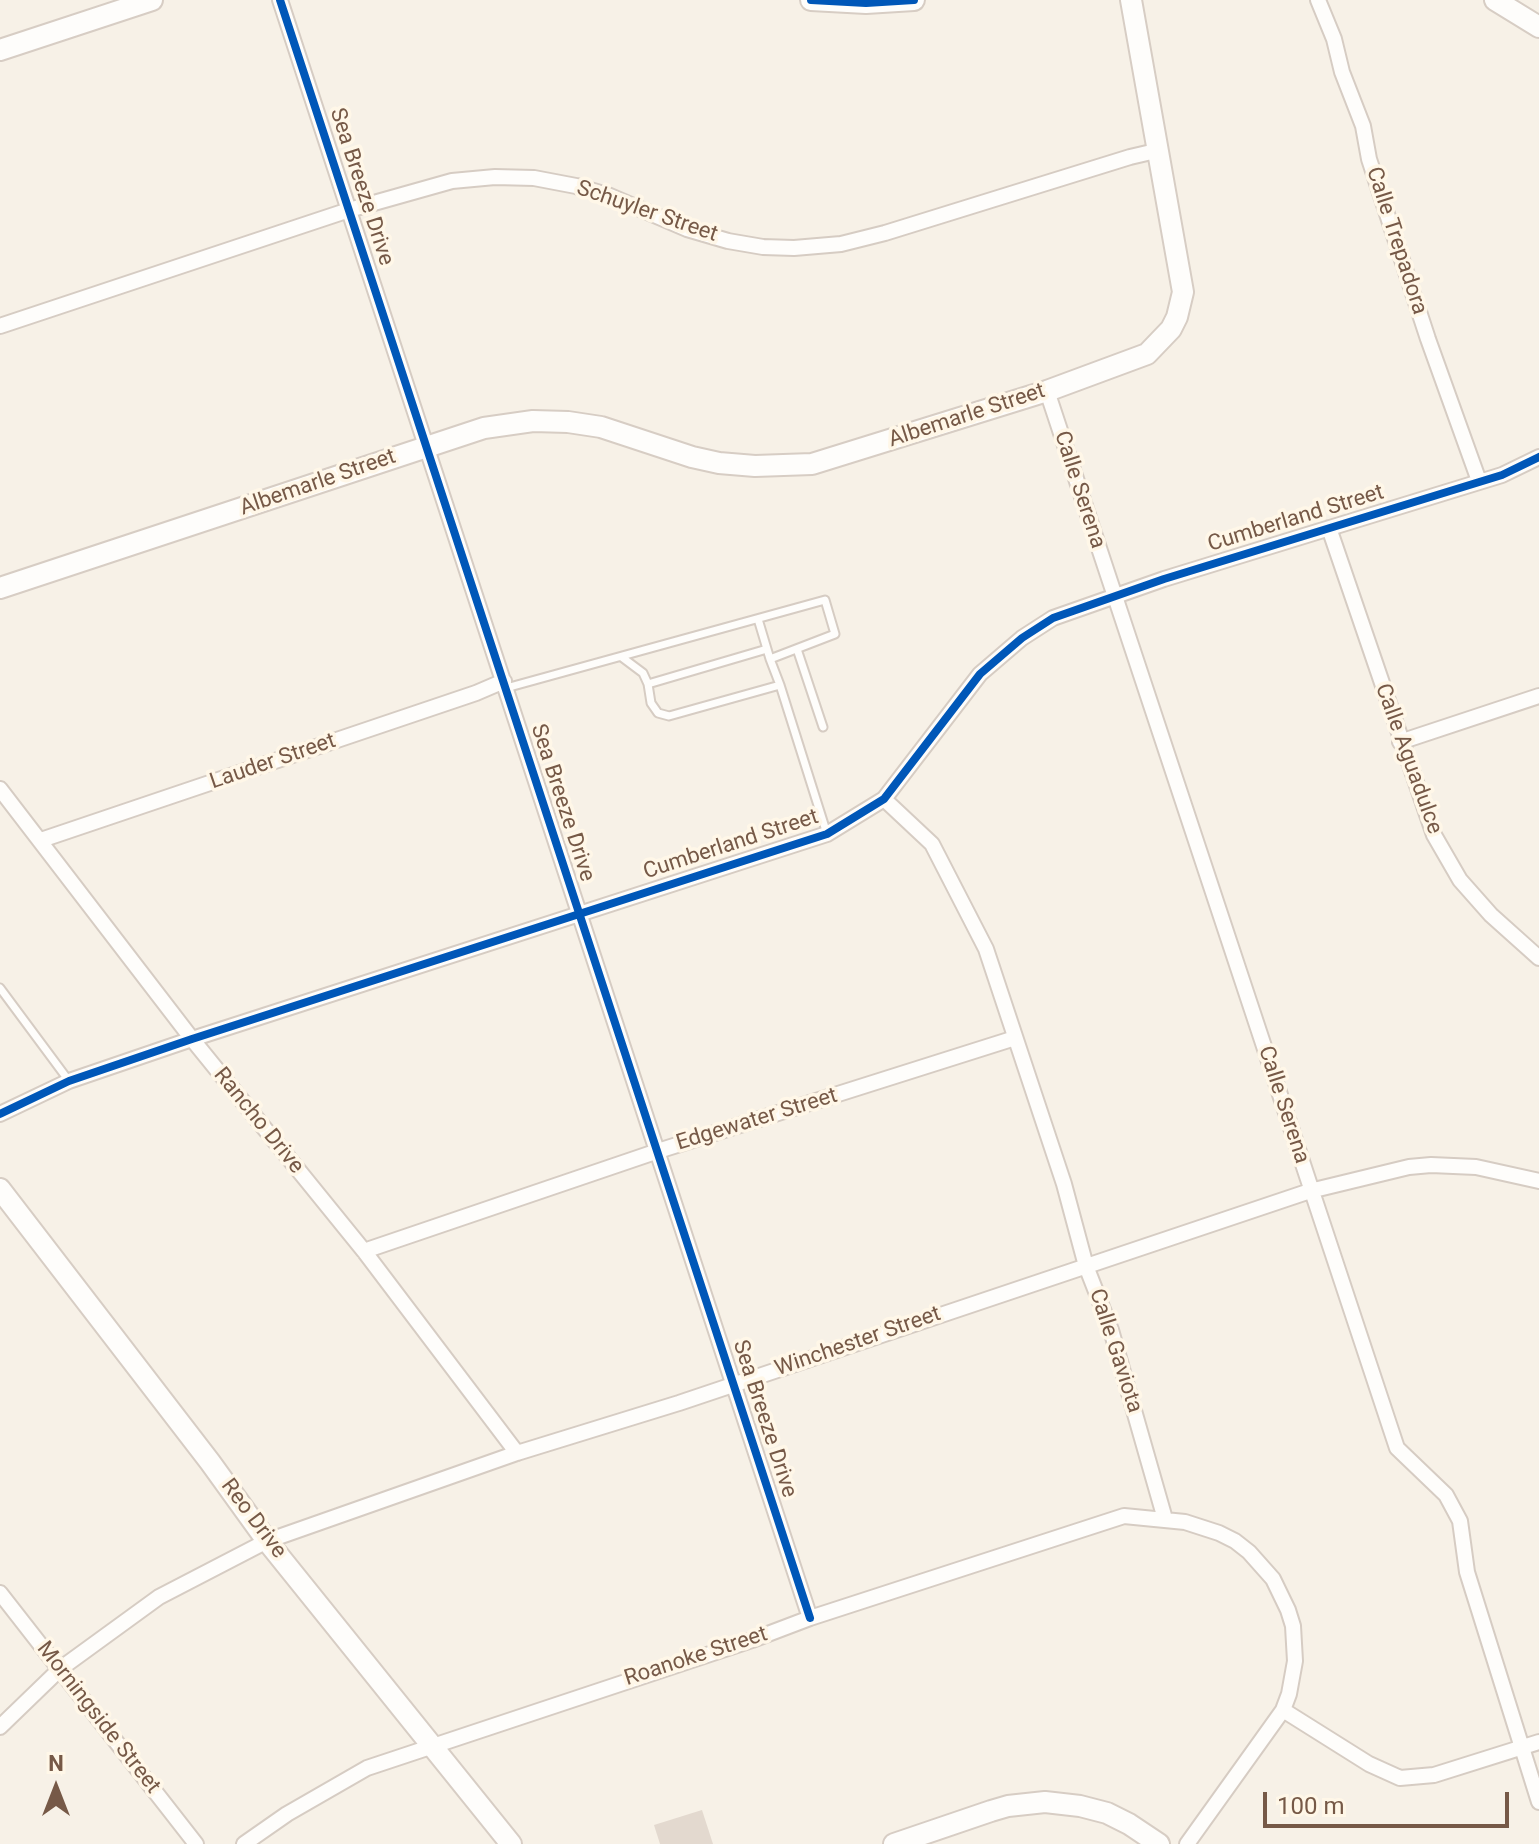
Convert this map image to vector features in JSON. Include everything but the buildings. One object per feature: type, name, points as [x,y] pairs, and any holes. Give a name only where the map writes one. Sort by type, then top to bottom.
[{"type":"street","points":[[0,50],[152,0]]},
{"type":"street","name":"Sea Breeze Drive","points":[[280,0],[810,1618]]},
{"type":"street","points":[[811,0],[866,3],[914,0]]},
{"type":"street","points":[[1131,0],[1160,150]]},
{"type":"street","name":"Calle Trepadora","points":[[1318,0],[1363,126],[1369,159],[1428,339],[1479,481]]},
{"type":"street","points":[[1495,0],[1539,27]]},
{"type":"street","name":"Schuyler Street","points":[[0,326],[349,210],[452,181],[495,177],[534,178],[576,186],[610,196],[687,229],[728,241],[794,248],[841,244],[885,233],[1160,150]]},
{"type":"street","name":"Albemarle Street","points":[[0,588],[484,428],[557,421],[601,427],[719,463],[755,466],[812,464],[1047,391],[1147,354],[1171,329],[1183,292],[1160,150]]},
{"type":"street","name":"Calle Serena","points":[[1047,391],[1397,1448],[1446,1495],[1460,1521],[1467,1572],[1539,1802]]},
{"type":"street","name":"Cumberland Street","points":[[0,1114],[69,1081],[192,1039],[827,834],[884,799],[980,674],[1022,638],[1053,618],[1502,475],[1539,457]]},
{"type":"street","name":"Calle Aguadulce","points":[[1329,528],[1434,835],[1460,880],[1511,935],[1539,958]]},
{"type":"street","name":"Lauder Street","points":[[41,840],[505,685]]},
{"type":"street","points":[[1400,742],[1539,696]]},
{"type":"street","name":"Rancho Drive","points":[[0,789],[192,1039],[364,1251],[517,1453]]},
{"type":"street","name":"Calle Gaviota","points":[[884,799],[932,844],[986,949],[1064,1184],[1086,1266],[1111,1330],[1165,1519]]},
{"type":"street","name":"Edgewater Street","points":[[364,1251],[658,1151],[1015,1038]]},
{"type":"street","name":"Winchester Street","points":[[0,1727],[60,1669],[159,1597],[267,1541],[517,1453],[1310,1191],[1409,1167],[1431,1165],[1476,1167],[1539,1181]]},
{"type":"street","name":"Reo Drive","points":[[0,1189],[267,1541],[511,1844]]},
{"type":"street","name":"Roanoke Street","points":[[244,1844],[287,1814],[367,1768],[1124,1516],[1165,1519]]},
{"type":"street","points":[[1165,1519],[1203,1526],[1249,1552],[1273,1579],[1288,1610],[1295,1644],[1293,1678],[1283,1710],[1187,1844]]},
{"type":"street","name":"Morningside Street","points":[[0,1593],[196,1844]]},
{"type":"street","points":[[1283,1710],[1369,1764],[1400,1778],[1434,1775],[1539,1742]]},
{"type":"street","points":[[901,1843],[1008,1806],[1045,1802],[1107,1813],[1159,1844]]},
{"type":"lane","points":[[505,685],[623,658],[825,600],[835,634],[770,659]]},
{"type":"lane","points":[[758,619],[827,834]]},
{"type":"lane","points":[[648,684],[767,649]]},
{"type":"lane","points":[[797,649],[823,727]]},
{"type":"lane","points":[[623,658],[643,673],[651,703],[658,713],[669,716],[780,685]]},
{"type":"lane","points":[[0,988],[69,1081]]},
{"type":"cycle path","points":[[280,0],[810,1618]]},
{"type":"cycle path","points":[[811,0],[866,3],[914,0]]},
{"type":"cycle path","points":[[0,1114],[69,1081],[192,1039],[827,834],[884,799],[980,674],[1022,638],[1053,618],[1164,579],[1502,475],[1539,457]]}]
